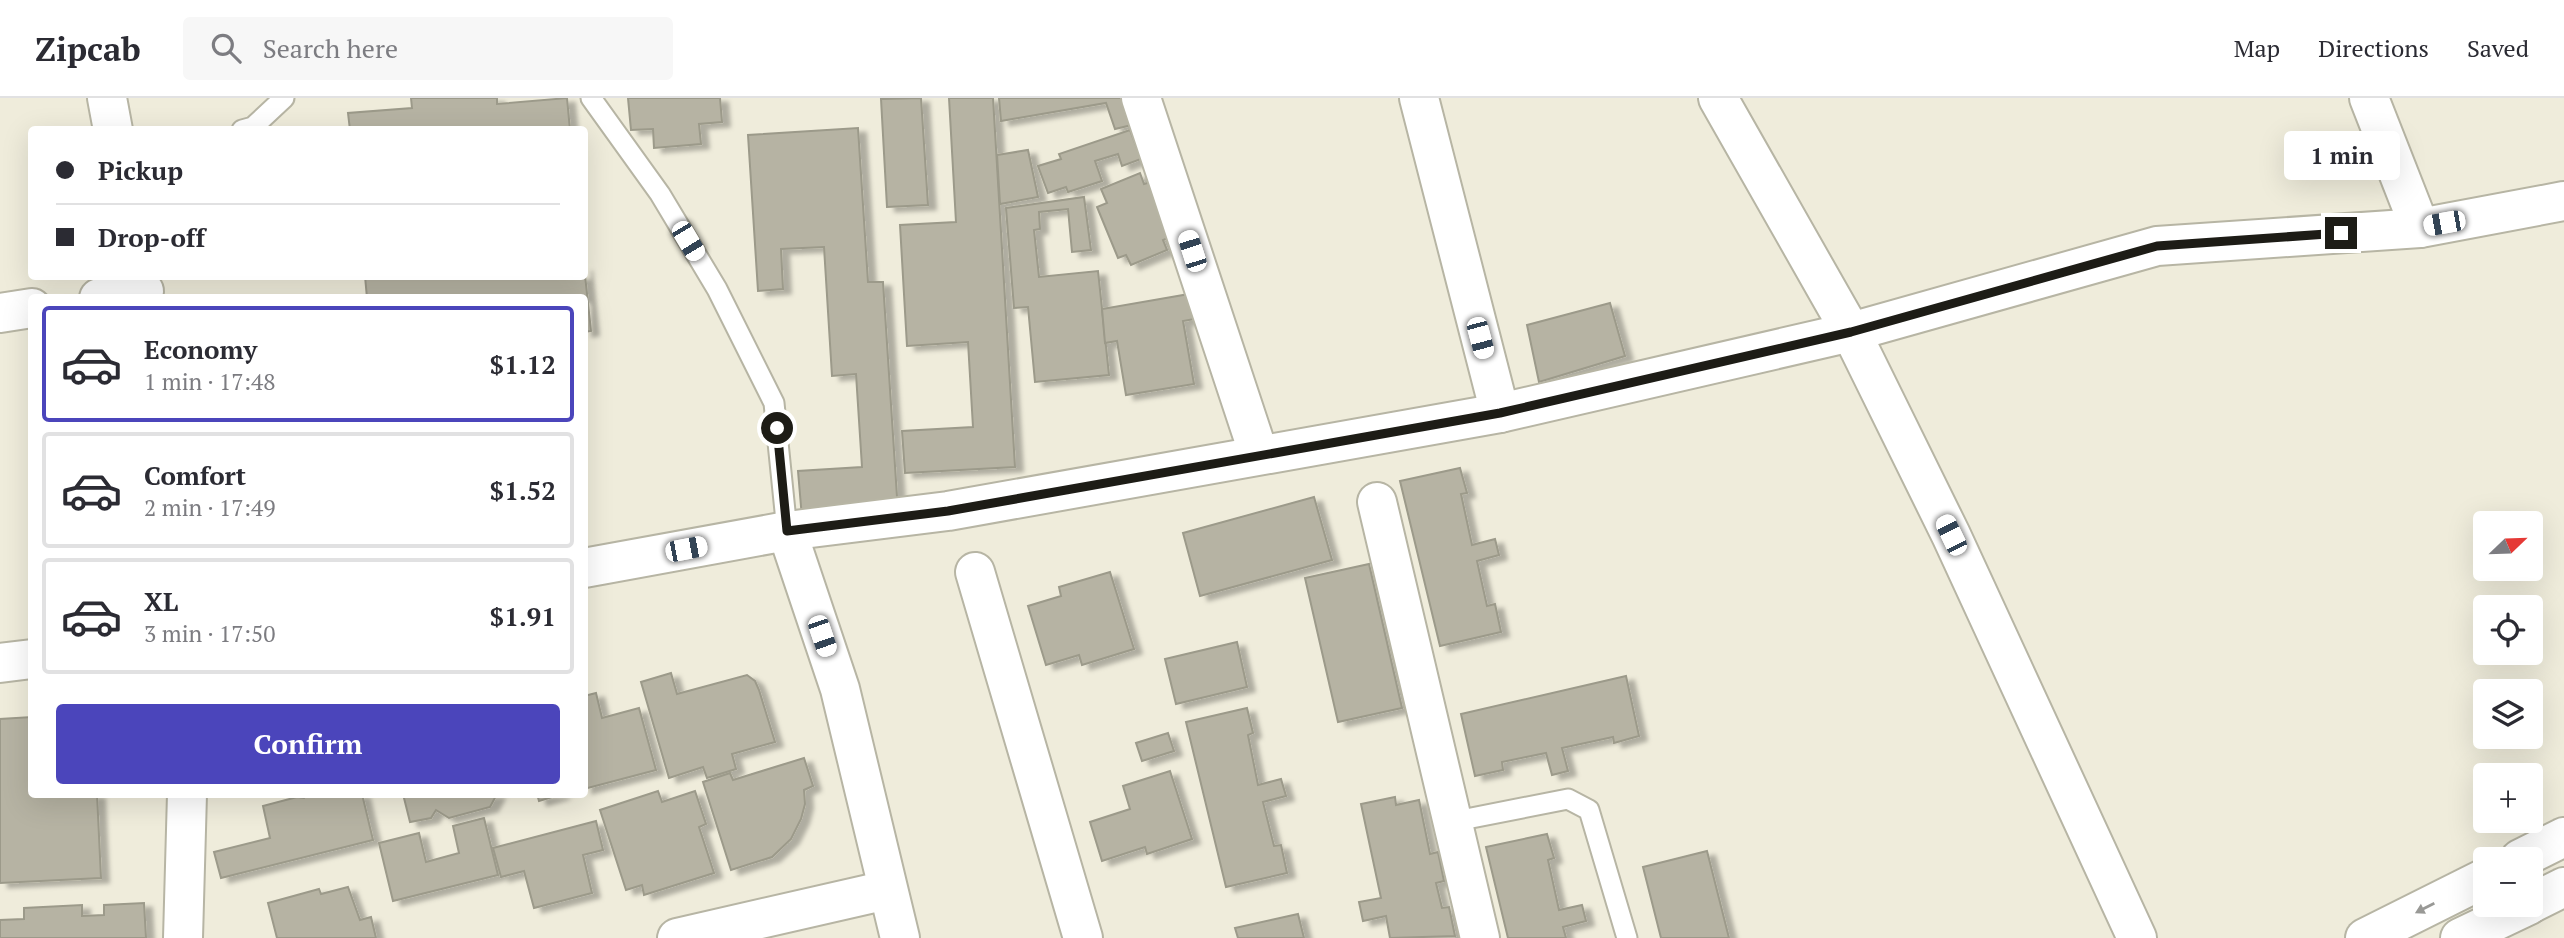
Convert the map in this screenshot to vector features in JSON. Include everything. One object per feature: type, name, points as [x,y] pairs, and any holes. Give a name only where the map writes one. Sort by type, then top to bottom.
[{"type":"main road","points":[[107,98],[112,126]]},
{"type":"main road","points":[[1141,98],[1259,455]]},
{"type":"main road","points":[[1419,98],[1500,413]]},
{"type":"main road","points":[[1718,98],[1851,332],[1951,535],[2137,938]]},
{"type":"main road","points":[[2369,98],[2420,228]]},
{"type":"main road","points":[[588,567],[787,531],[948,511],[1500,413],[1851,332],[2157,246],[2420,228],[2564,201]]},
{"type":"main road","points":[[117,294],[143,288]]},
{"type":"main road","points":[[0,313],[28,309]]},
{"type":"main road","points":[[1377,502],[1480,938]]},
{"type":"main road","points":[[787,531],[840,689],[900,938]]},
{"type":"main road","points":[[975,572],[1083,938]]},
{"type":"main road","points":[[0,663],[28,660]]},
{"type":"main road","points":[[183,938],[187,798]]},
{"type":"main road","points":[[2543,848],[2564,837]]},
{"type":"main road","points":[[2365,938],[2473,884]]},
{"type":"main road","points":[[2543,898],[2564,887]]},
{"type":"main road","points":[[677,938],[887,890]]},
{"type":"main road","points":[[2460,938],[2503,917]]},
{"type":"lane","points":[[254,126],[284,98]]},
{"type":"lane","points":[[591,98],[660,194],[717,289],[774,403],[787,531]]},
{"type":"lane","points":[[1451,822],[1568,799],[1589,810],[1627,938]]},
{"type":"building","points":[[411,98],[497,98],[497,104],[567,98],[570,126],[350,126],[348,113],[412,108]]},
{"type":"building","points":[[628,98],[720,98],[722,122],[699,124],[701,144],[654,148],[653,129],[631,130]]},
{"type":"building","points":[[921,98],[928,205],[887,207],[881,99]]},
{"type":"building","points":[[949,98],[993,98],[1015,467],[905,473],[902,431],[973,427],[968,342],[907,346],[900,225],[956,222]]},
{"type":"building","points":[[999,98],[1133,98],[1140,123],[1115,129],[1106,103],[1001,121]]},
{"type":"building","points":[[858,128],[868,282],[883,282],[898,512],[802,518],[798,471],[862,467],[856,374],[832,376],[824,247],[781,249],[783,289],[758,291],[748,135]]},
{"type":"building","points":[[1130,130],[1141,159],[1122,166],[1118,154],[1095,161],[1102,181],[1068,192],[1066,187],[1048,193],[1038,166],[1061,159],[1059,154]]},
{"type":"building","points":[[1028,150],[1038,197],[1000,204],[997,155]]},
{"type":"building","points":[[1140,173],[1144,184],[1151,182],[1173,236],[1163,240],[1167,250],[1131,265],[1126,255],[1118,258],[1097,207],[1107,203],[1101,189]]},
{"type":"building","points":[[1084,197],[1091,250],[1072,252],[1068,209],[1039,212],[1040,229],[1034,230],[1039,277],[1098,271],[1109,375],[1035,382],[1028,307],[1014,308],[1006,208]]},
{"type":"building","points":[[365,280],[586,280],[587,294],[367,294]]},
{"type":"building","points":[[1195,293],[1200,318],[1183,321],[1194,384],[1126,395],[1117,341],[1105,343],[1102,309]]},
{"type":"building","points":[[588,303],[591,331],[588,331]]},
{"type":"building","points":[[1610,303],[1625,356],[1539,382],[1527,325]]},
{"type":"building","points":[[1460,468],[1467,493],[1461,494],[1472,545],[1495,539],[1499,555],[1477,561],[1487,606],[1495,604],[1501,632],[1440,646],[1400,481]]},
{"type":"building","points":[[1314,497],[1332,560],[1200,596],[1183,533]]},
{"type":"building","points":[[1369,564],[1402,708],[1338,722],[1305,578]]},
{"type":"building","points":[[1110,572],[1134,649],[1082,665],[1079,655],[1046,665],[1028,606],[1061,596],[1059,587]]},
{"type":"building","points":[[1237,642],[1247,687],[1176,704],[1165,659]]},
{"type":"building","points":[[671,673],[677,694],[747,675],[755,681],[759,690],[775,742],[732,754],[736,769],[707,778],[703,767],[669,778],[641,682]]},
{"type":"building","points":[[1626,676],[1639,736],[1614,743],[1613,737],[1562,748],[1568,771],[1552,775],[1546,753],[1502,762],[1503,770],[1475,776],[1461,714]]},
{"type":"building","points":[[596,693],[602,718],[639,708],[656,770],[588,788],[588,695]]},
{"type":"building","points":[[1247,708],[1253,733],[1248,735],[1258,785],[1281,779],[1286,796],[1263,802],[1274,846],[1281,845],[1287,873],[1226,887],[1186,722]]},
{"type":"building","points":[[28,717],[28,798],[97,798],[101,878],[0,883],[0,719]]},
{"type":"building","points":[[1168,733],[1174,751],[1142,761],[1136,743]]},
{"type":"building","points":[[804,758],[813,786],[804,790],[805,804],[791,839],[772,857],[731,870],[703,782],[730,773],[733,780]]},
{"type":"building","points":[[1170,771],[1192,839],[1147,854],[1145,847],[1102,861],[1090,822],[1130,809],[1123,786]]},
{"type":"building","points":[[658,791],[662,802],[695,791],[706,824],[699,827],[714,873],[644,895],[642,885],[626,890],[600,810]]},
{"type":"building","points":[[1395,797],[1396,805],[1419,800],[1430,854],[1438,852],[1444,881],[1436,883],[1442,908],[1449,907],[1455,936],[1390,938],[1386,916],[1363,921],[1359,902],[1381,898],[1361,804]]},
{"type":"building","points":[[293,798],[363,798],[373,840],[221,878],[214,852],[270,838],[263,806]]},
{"type":"building","points":[[404,798],[495,798],[490,807],[449,818],[436,810],[431,818],[410,822]]},
{"type":"building","points":[[484,818],[498,875],[393,901],[379,843],[419,833],[426,862],[459,853],[453,826]]},
{"type":"building","points":[[596,821],[603,850],[583,855],[592,893],[534,908],[524,871],[501,877],[493,848]]},
{"type":"building","points":[[1547,834],[1554,858],[1548,860],[1559,910],[1582,905],[1586,921],[1563,927],[1566,938],[1508,938],[1486,847]]},
{"type":"building","points":[[1707,851],[1729,938],[1661,938],[1643,867]]},
{"type":"building","points":[[348,887],[360,920],[371,917],[376,938],[277,938],[268,903],[319,889],[321,894]]},
{"type":"building","points":[[144,903],[146,938],[0,938],[0,920],[24,919],[24,908],[82,905],[82,916],[104,915],[104,905]]},
{"type":"building","points":[[1298,914],[1304,938],[1238,938],[1235,928]]},
{"type":"route","points":[[777,428],[787,531],[948,511],[1500,413],[1851,332],[2157,246],[2341,233]]}]
